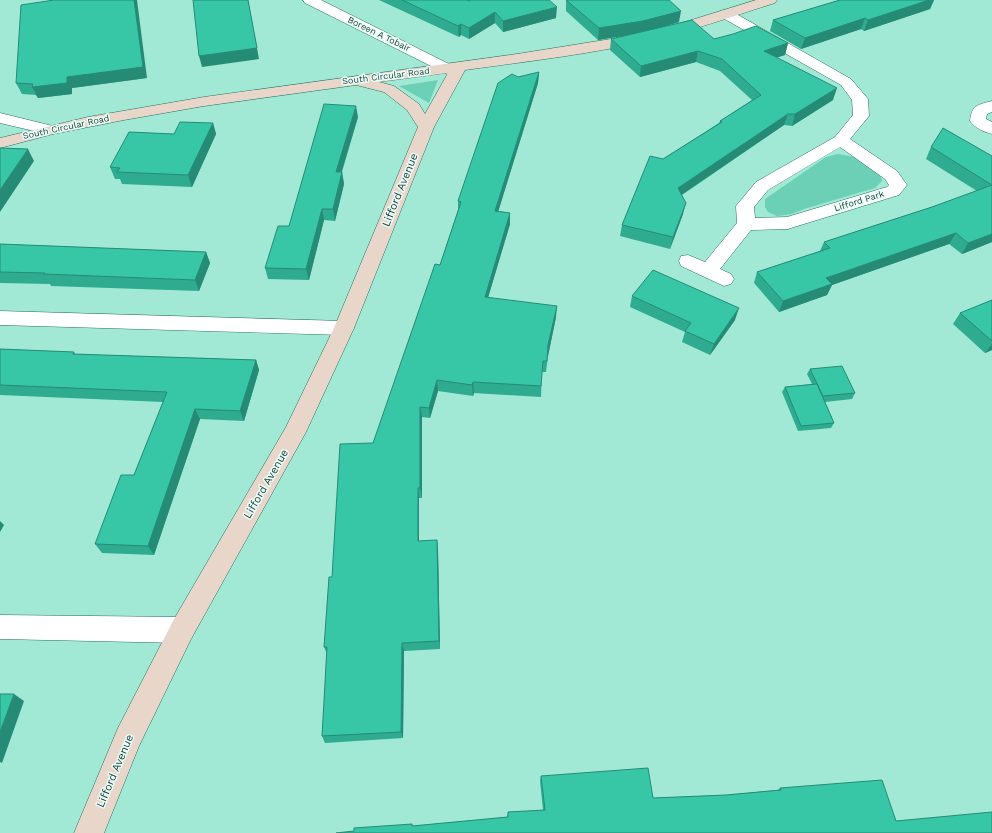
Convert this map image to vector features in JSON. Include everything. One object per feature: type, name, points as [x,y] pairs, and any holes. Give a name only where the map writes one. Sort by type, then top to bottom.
[{"type":"street","name":"Boreen A Tobair","points":[[310,0],[454,68]]},
{"type":"street","name":"South Circular Road","points":[[0,143],[47,129],[199,101],[354,79],[454,68],[642,38],[770,0]]},
{"type":"street","points":[[688,261],[716,275],[746,224],[745,206],[762,186],[841,140],[861,116],[860,99],[846,82],[726,14]]},
{"type":"street","name":"Lifford Avenue","points":[[88,833],[128,738],[182,630],[293,436],[344,328],[426,127],[454,68]]},
{"type":"street","points":[[354,79],[389,90],[413,107],[426,127]]},
{"type":"street","points":[[992,106],[979,111],[978,121],[992,129]]},
{"type":"street","points":[[0,118],[47,129]]},
{"type":"street","name":"Lifford Park","points":[[746,224],[788,223],[893,191],[898,184],[891,175],[841,140]]},
{"type":"street","points":[[0,318],[344,328]]},
{"type":"street","points":[[0,627],[182,630]]},
{"type":"green space","points":[[438,80],[429,103],[399,86]]},
{"type":"green space","points":[[838,154],[855,157],[881,176],[882,181],[875,188],[792,214],[777,216],[768,212],[765,207],[765,199],[826,157]]},
{"type":"building","points":[[54,0],[134,0],[143,67],[67,77],[67,83],[32,87],[33,84],[16,83],[21,5]]},
{"type":"building","points":[[193,0],[248,0],[257,48],[199,56]]},
{"type":"building","points":[[402,0],[549,0],[557,7],[503,21],[495,12],[469,28],[461,24],[458,26]]},
{"type":"building","points":[[566,0],[669,0],[681,11],[643,21],[599,28]]},
{"type":"building","points":[[840,0],[929,0],[868,20],[865,18],[805,38],[773,20]]},
{"type":"building","points":[[692,20],[714,39],[756,26],[788,43],[764,51],[837,88],[795,114],[788,114],[678,188],[686,203],[673,237],[622,225],[650,156],[663,159],[722,122],[720,121],[761,95],[722,59],[698,51],[641,66],[611,39]]},
{"type":"building","points":[[539,72],[495,211],[510,213],[485,297],[557,306],[548,345],[547,361],[543,361],[541,386],[473,382],[472,385],[437,380],[429,408],[420,407],[420,488],[418,488],[418,541],[437,540],[439,641],[402,643],[401,732],[322,736],[327,647],[324,647],[329,577],[332,577],[340,444],[373,443],[435,264],[440,265],[461,202],[458,201],[498,83],[512,74],[518,77]]},
{"type":"building","points":[[324,104],[356,106],[336,172],[342,172],[333,209],[322,209],[306,269],[265,268],[278,226],[289,226]]},
{"type":"building","points":[[180,122],[213,123],[188,175],[117,172],[120,168],[110,167],[129,132],[174,134]]},
{"type":"building","points":[[943,128],[992,156],[992,185],[931,147]]},
{"type":"building","points":[[0,148],[28,149],[0,190]]},
{"type":"building","points":[[992,185],[992,234],[968,243],[956,233],[826,278],[832,284],[783,301],[757,272],[830,248],[824,242],[932,207]]},
{"type":"building","points":[[0,244],[206,252],[195,280],[0,272]]},
{"type":"building","points":[[653,270],[739,308],[714,344],[685,331],[691,323],[632,296]]},
{"type":"building","points":[[992,300],[992,341],[960,313]]},
{"type":"building","points":[[0,349],[74,352],[73,354],[256,360],[240,411],[195,409],[148,546],[95,544],[121,475],[134,475],[167,392],[0,385]]},
{"type":"building","points":[[842,366],[855,393],[823,396],[810,369]]},
{"type":"building","points":[[817,384],[834,423],[801,426],[785,387]]},
{"type":"building","points":[[0,694],[14,694],[0,732]]},
{"type":"building","points":[[648,768],[653,798],[726,795],[781,790],[780,788],[882,780],[896,821],[992,812],[992,833],[336,833],[354,831],[354,828],[412,824],[412,826],[508,817],[508,812],[545,810],[541,776]]}]
